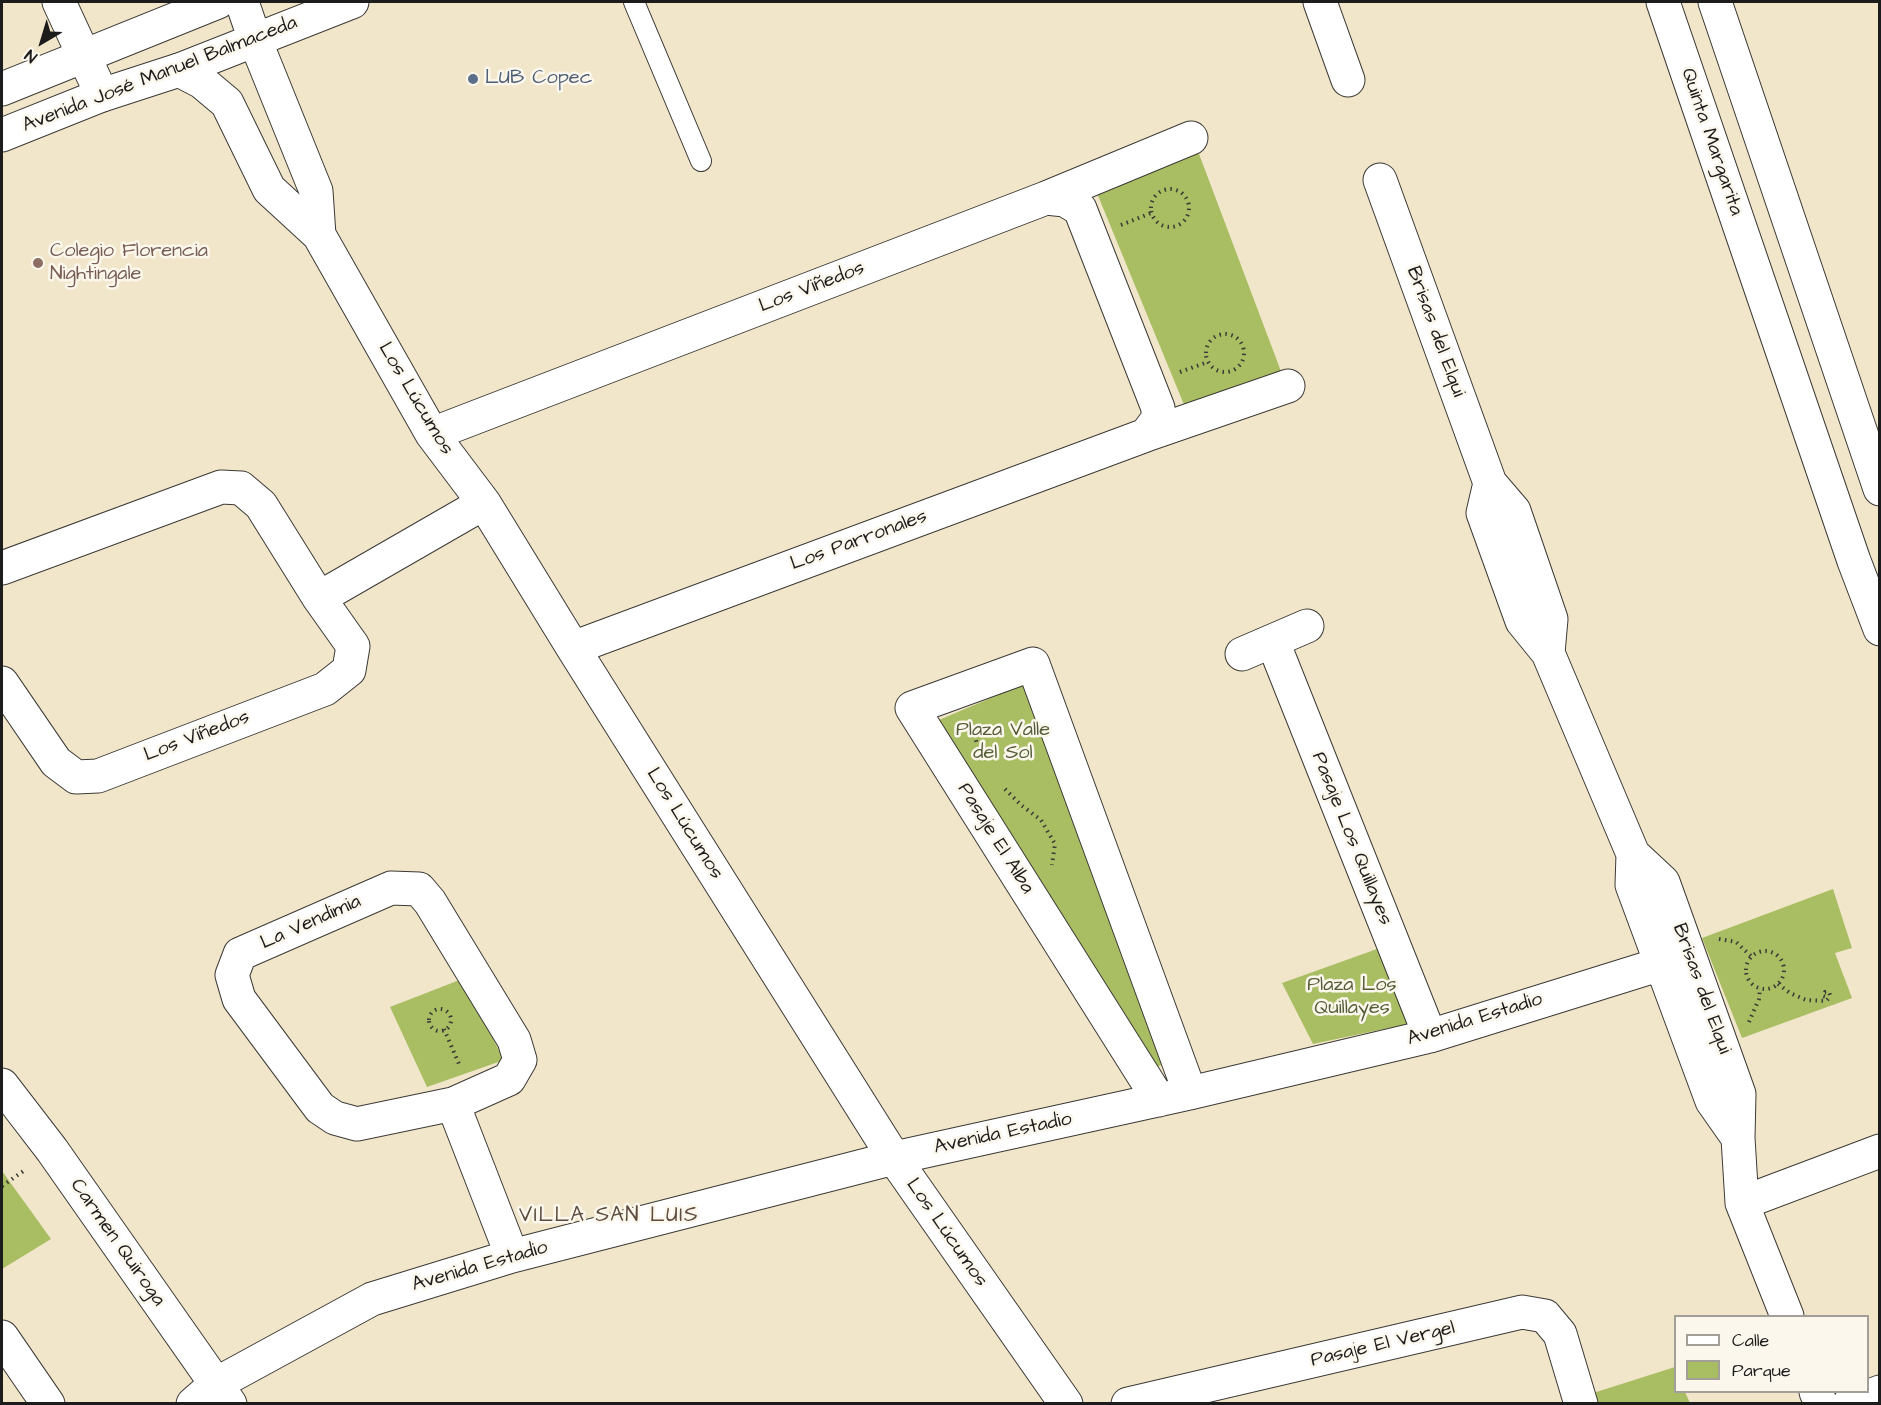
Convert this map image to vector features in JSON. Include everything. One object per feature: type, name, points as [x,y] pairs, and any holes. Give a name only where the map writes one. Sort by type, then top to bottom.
[{"type":"street","points":[[59,2],[102,95]]},
{"type":"street","points":[[2,88],[218,2]]},
{"type":"street","name":"Los Lúcumos","points":[[242,2],[316,191],[319,235]]},
{"type":"street","name":"Avenida José Manuel Balmaceda","points":[[2,135],[102,95],[179,70],[352,2]]},
{"type":"street","points":[[1320,2],[1348,80]]},
{"type":"street","name":"Quinta Margarita","points":[[1662,2],[1758,283],[1867,557],[1880,629]]},
{"type":"street","points":[[1715,2],[1880,489]]},
{"type":"street","name":"Los Lúcumos","points":[[179,70],[202,82],[227,103],[269,189],[319,235],[432,434],[484,502],[573,648],[894,1158],[1066,1404]]},
{"type":"street","name":"Los Viñedos","points":[[432,434],[1046,198],[1191,138]]},
{"type":"street","name":"Brisas del Elqui","points":[[1380,180],[1490,483],[1483,513],[1522,621],[1548,654],[1633,854],[1663,882],[1739,1094],[1738,1138],[1742,1203],[1786,1315]]},
{"type":"street","points":[[1046,198],[1065,200],[1080,209],[1158,408],[1158,419],[1146,435]]},
{"type":"street","points":[[1758,283],[1805,268]]},
{"type":"street","name":"Los Parronales","points":[[573,648],[1146,435],[1288,386]]},
{"type":"street","name":"Los Viñedos","points":[[2,568],[221,487],[241,488],[261,504],[319,598],[353,646],[349,670],[325,688],[98,776],[76,777],[56,762],[2,682]]},
{"type":"street","points":[[319,598],[484,502]]},
{"type":"street","points":[[1242,654],[1307,626]]},
{"type":"street","name":"Pasaje Los Quillayes","points":[[1273,642],[1430,1036]]},
{"type":"street","name":"Pasaje El Alba","points":[[1033,664],[1174,1096],[912,708],[1033,664]]},
{"type":"street","name":"Brisas del Elqui","points":[[1633,854],[1632,885],[1661,964],[1712,1101],[1738,1138]]},
{"type":"street","name":"La Vendimia","points":[[391,888],[419,889],[430,902],[514,1040],[520,1060],[509,1078],[453,1104],[357,1124],[335,1119],[320,1107],[240,999],[232,975],[240,954],[391,888]]},
{"type":"street","name":"Avenida Estadio","points":[[213,1397],[372,1299],[512,1256],[894,1158],[1430,1036],[1661,964]]},
{"type":"street","name":"Carmen Quiroga","points":[[2,1085],[52,1150],[213,1397]]},
{"type":"street","points":[[453,1104],[512,1256]]},
{"type":"street","points":[[1742,1203],[1880,1151]]},
{"type":"street","name":"Pasaje El Vergel","points":[[1128,1404],[1522,1312],[1545,1316],[1560,1334],[1581,1404]]},
{"type":"street","points":[[2,1337],[48,1404]]},
{"type":"street","points":[[1849,1404],[1880,1392]]},
{"type":"lane","points":[[634,2],[701,161]]},
{"type":"path","points":[[1173,189],[1184,195],[1189,206],[1187,218],[1178,226],[1165,227],[1154,219],[1150,206],[1161,191],[1173,189]]},
{"type":"path","points":[[1228,334],[1234,336],[1242,345],[1242,363],[1233,371],[1220,372],[1209,364],[1205,351],[1216,336],[1228,334]]},
{"type":"path","points":[[1763,951],[1779,956],[1784,968],[1782,980],[1778,984],[1766,989],[1754,986],[1746,975],[1751,956],[1763,951]]},
{"type":"path","points":[[1778,984],[1790,993],[1806,1000],[1819,1002],[1829,998]]},
{"type":"path","points":[[439,1009],[446,1011],[450,1020],[448,1027],[442,1030],[435,1029],[430,1025],[430,1014],[439,1009]]},
{"type":"green space","points":[[1196,146],[1282,374],[1185,407],[1094,186]]},
{"type":"green space","name":"Plaza Valle del Sol","points":[[1026,683],[1170,1062],[1156,1067],[939,720]]},
{"type":"green space","points":[[1833,889],[1852,948],[1835,953],[1852,998],[1742,1038],[1702,938]]},
{"type":"green space","name":"Plaza Los Quillayes","points":[[1377,949],[1412,1023],[1313,1044],[1282,983]]},
{"type":"green space","points":[[462,979],[504,1060],[427,1087],[390,1007]]},
{"type":"green space","points":[[2,1171],[51,1239],[2,1269]]},
{"type":"green space","points":[[1674,1367],[1674,1393],[1685,1393],[1690,1403],[1593,1403],[1590,1394]]},
{"type":"place","name":"LUB Copec","points":[[473,79]]},
{"type":"place","name":"Colegio Florencia Nightingale","points":[[38,263]]},
{"type":"district","name":"VILLA SAN LUIS","points":[[609,1217]]}]
